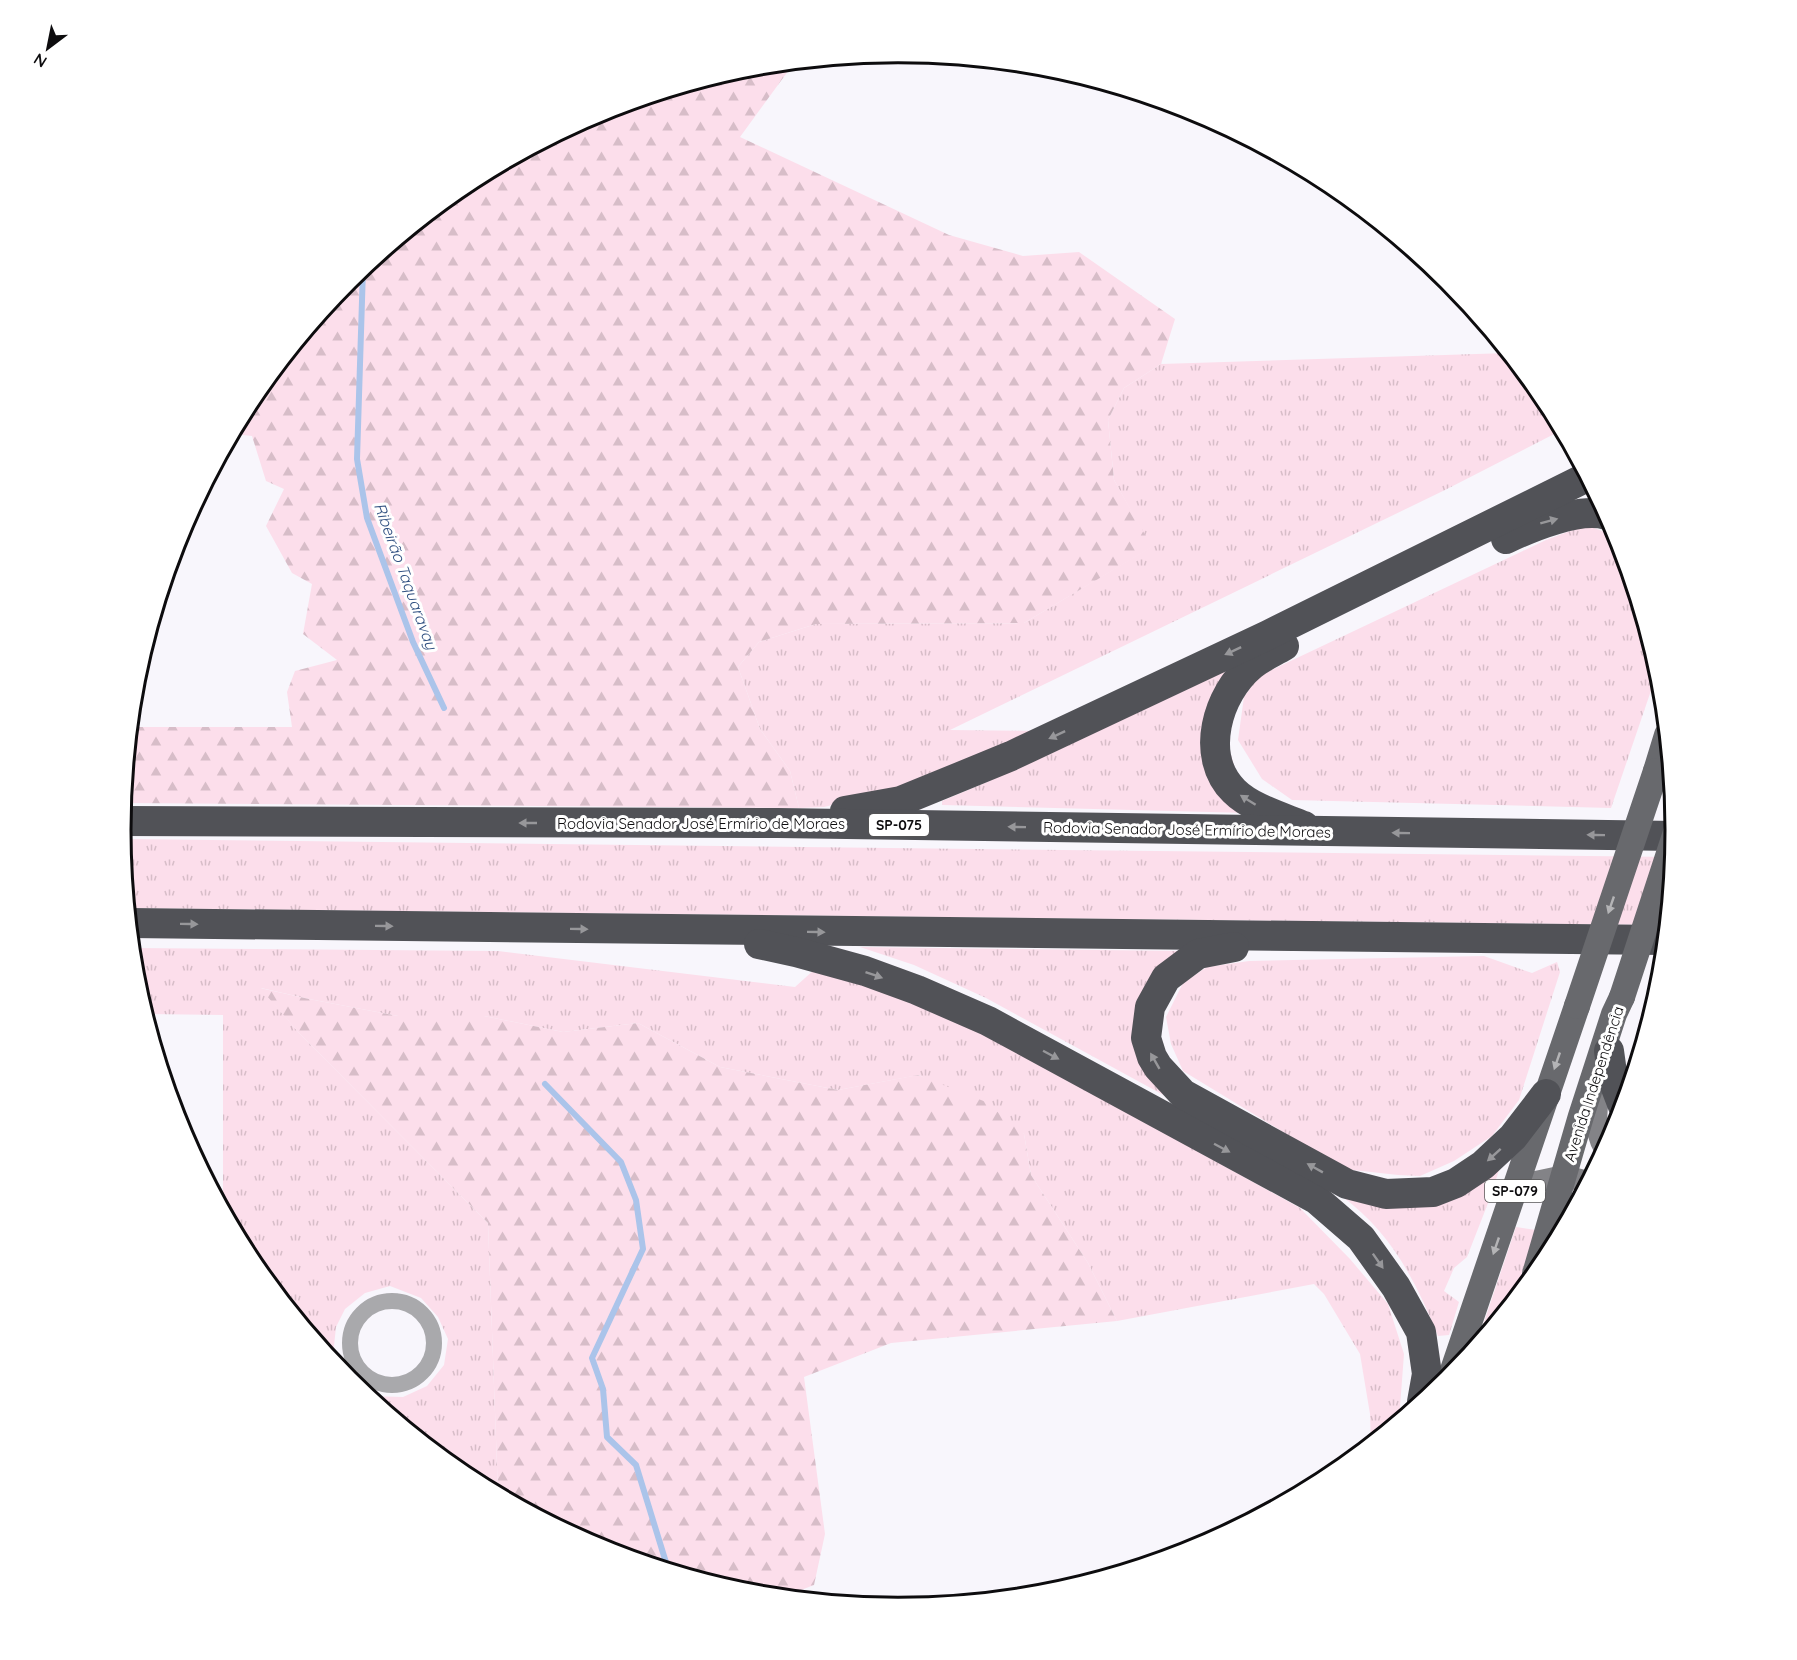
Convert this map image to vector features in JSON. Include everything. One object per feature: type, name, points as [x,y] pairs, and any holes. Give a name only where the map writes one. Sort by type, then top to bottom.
[{"type":"highway","points":[[778,824],[901,801],[1011,756],[1268,635],[1580,480]]},
{"type":"highway","points":[[1321,832],[1266,811],[1235,792],[1219,770],[1215,753],[1215,730],[1220,710],[1235,685],[1252,665],[1273,652],[1533,525],[1566,517],[1597,514]]},
{"type":"highway","name":"Rodovia Senador José Ermírio de Moraes","points":[[131,821],[778,824],[1321,832],[1666,834]]},
{"type":"highway","points":[[137,923],[1657,940]]},
{"type":"highway","points":[[695,931],[796,952],[865,971],[917,990],[988,1021],[1316,1199],[1361,1238],[1396,1287],[1421,1332],[1427,1374],[1425,1388]]},
{"type":"highway","points":[[1281,936],[1198,954],[1166,978],[1149,1007],[1146,1038],[1158,1067],[1183,1094],[1330,1176],[1347,1184],[1386,1194],[1433,1192],[1456,1183],[1483,1165],[1513,1137],[1546,1094]]},
{"type":"highway","points":[[1609,1051],[1613,1080],[1618,1094]]},
{"type":"main road","name":"SP-079","points":[[1459,1353],[1661,753]]},
{"type":"main road","name":"SP-079","points":[[1620,1001],[1664,868]]},
{"type":"main road","points":[[1601,1138],[1596,1126],[1596,1106],[1620,1001]]},
{"type":"main road","name":"Avenida Independência","points":[[1557,1224],[1576,1179],[1581,1116],[1620,1001]]},
{"type":"main road","points":[[1515,1191],[1521,1185],[1576,1179]]},
{"type":"street","points":[[366,1381],[387,1385],[414,1380],[424,1371],[431,1359],[434,1345],[432,1331],[426,1319],[416,1309],[404,1303],[383,1303],[364,1311],[355,1322],[350,1335],[350,1349],[354,1362],[362,1373],[373,1381]]},
{"type":"green space","points":[[788,72],[740,137],[949,235],[1023,256],[1079,252],[1175,319],[1161,364],[1124,388],[1108,420],[1114,480],[1152,547],[1024,623],[816,624],[759,642],[738,667],[760,729],[790,771],[799,808],[132,803],[138,727],[292,727],[287,692],[295,671],[337,660],[303,634],[312,584],[292,573],[266,526],[284,489],[266,481],[252,436],[241,435],[290,363],[322,324],[393,253],[472,192],[559,142],[605,121],[700,89]]},
{"type":"green space","points":[[1499,353],[1555,434],[1445,490],[950,730],[1044,731],[878,794],[824,807],[799,808],[790,771],[760,729],[738,667],[759,642],[816,624],[1024,623],[1151,547],[1114,480],[1108,420],[1124,388],[1161,364]]},
{"type":"green space","points":[[1586,525],[1605,532],[1625,583],[1651,680],[1652,687],[1611,808],[1292,800],[1262,779],[1238,740],[1244,697],[1259,676],[1546,540]]},
{"type":"green space","points":[[1261,647],[1215,700],[1248,813],[942,805],[942,801],[987,782]]},
{"type":"green space","points":[[131,839],[1665,857],[1660,925],[136,908]]},
{"type":"green space","points":[[860,947],[1180,951],[1164,962],[1155,972],[1142,1003],[1189,1109],[986,998],[914,965]]},
{"type":"green space","points":[[141,948],[498,951],[795,987],[815,969],[899,997],[981,1031],[1300,1208],[1350,1259],[1388,1304],[1404,1354],[1400,1411],[1371,1434],[1370,1414],[1360,1354],[1324,1294],[1314,1284],[1117,1321],[1088,1263],[1031,1175],[1024,1134],[919,1075],[838,1090],[720,1067],[638,1023],[563,1032],[484,1016],[398,1016],[261,988],[299,1033],[488,1223],[498,1484],[432,1439],[382,1396],[403,1397],[427,1386],[444,1365],[448,1339],[438,1317],[421,1298],[390,1286],[365,1293],[345,1309],[336,1327],[335,1349],[290,1297],[234,1214],[223,1192],[223,1015],[154,1014]]},
{"type":"green space","points":[[1484,956],[1532,973],[1557,962],[1560,972],[1519,1100],[1492,1136],[1454,1161],[1420,1176],[1344,1169],[1183,1071],[1171,1044],[1166,1017],[1183,983],[1207,967],[1249,961]]},
{"type":"green space","points":[[260,988],[398,1016],[484,1016],[563,1032],[638,1023],[720,1067],[838,1090],[918,1075],[986,1102],[1024,1134],[1031,1175],[1088,1263],[1117,1321],[891,1343],[804,1377],[825,1534],[814,1585],[801,1590],[749,1582],[700,1571],[652,1556],[605,1539],[559,1518],[498,1484],[488,1223],[299,1033]]},
{"type":"green space","points":[[1644,1005],[1645,1005],[1637,1035]]},
{"type":"green space","points":[[1502,1161],[1467,1257],[1454,1268],[1444,1291],[1459,1302],[1449,1335],[1438,1336],[1410,1276],[1387,1240],[1358,1209],[1340,1195],[1378,1199]]},
{"type":"green space","points":[[1516,1227],[1536,1230],[1520,1278],[1482,1327]]},
{"type":"waterway","name":"Ribeirão Taquaravay","points":[[363,282],[357,459],[367,518],[413,642],[444,708]]},
{"type":"waterway","name":"Ribeirão Taquaravay","points":[[545,1084],[621,1162],[636,1200],[643,1249],[592,1358],[603,1389],[607,1437],[636,1465],[665,1560]]}]
